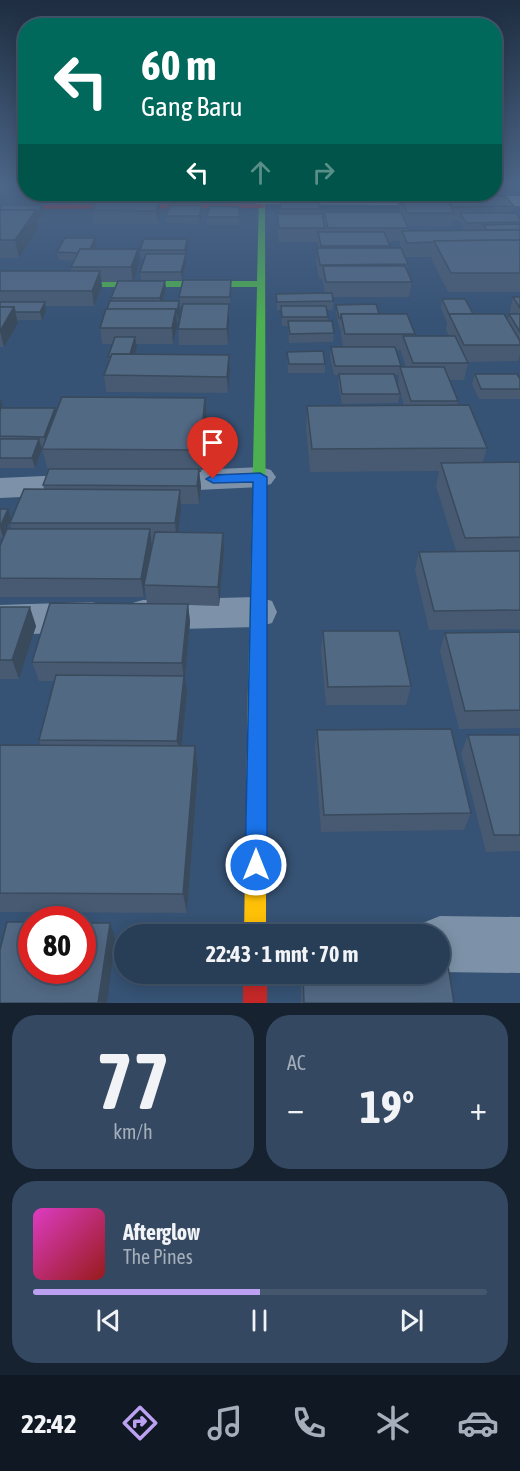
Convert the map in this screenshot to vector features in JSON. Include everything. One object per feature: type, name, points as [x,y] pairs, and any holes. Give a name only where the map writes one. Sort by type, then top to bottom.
[{"type":"main road","points":[[255,924],[262,229]]},
{"type":"main road","points":[[0,284],[262,284]]},
{"type":"main road","points":[[255,984],[255,1003]]},
{"type":"street","points":[[0,488],[260,477]]},
{"type":"street","points":[[0,620],[258,612]]},
{"type":"street","points":[[450,944],[520,945]]},
{"type":"building","points":[[0,229],[23,229],[15,240],[0,240]]},
{"type":"building","points":[[486,229],[520,229],[520,230]]},
{"type":"building","points":[[520,230],[520,240],[407,243],[402,231]]},
{"type":"building","points":[[318,232],[384,232],[390,246],[321,246]]},
{"type":"building","points":[[65,238],[95,238],[90,249],[80,249],[78,253],[57,252]]},
{"type":"building","points":[[144,239],[187,239],[185,250],[140,250]]},
{"type":"building","points":[[520,240],[520,273],[451,273],[434,241]]},
{"type":"building","points":[[317,248],[401,248],[408,264],[320,265]]},
{"type":"building","points":[[80,249],[138,249],[131,267],[71,267]]},
{"type":"building","points":[[146,254],[186,254],[181,272],[140,272]]},
{"type":"building","points":[[323,266],[405,266],[412,282],[326,282]]},
{"type":"building","points":[[0,271],[100,271],[92,291],[0,291]]},
{"type":"building","points":[[183,280],[231,280],[230,297],[179,297]]},
{"type":"building","points":[[118,281],[165,281],[160,298],[111,298]]},
{"type":"building","points":[[332,293],[333,301],[277,302],[276,294]]},
{"type":"building","points":[[513,297],[520,297],[520,308]]},
{"type":"building","points":[[442,299],[465,299],[473,314],[449,314]]},
{"type":"building","points":[[110,301],[179,301],[176,313],[176,309],[107,309]]},
{"type":"building","points":[[0,302],[45,302],[40,312],[15,312],[14,307],[0,307]]},
{"type":"building","points":[[183,304],[229,304],[227,329],[178,329]]},
{"type":"building","points":[[376,304],[379,314],[341,314],[341,318],[339,318],[336,305]]},
{"type":"building","points":[[281,306],[326,306],[328,317],[282,317]]},
{"type":"building","points":[[0,307],[14,307],[0,331]]},
{"type":"building","points":[[106,309],[176,309],[172,328],[100,328]]},
{"type":"building","points":[[341,314],[407,314],[415,334],[345,334]]},
{"type":"building","points":[[449,314],[504,314],[520,341],[520,345],[464,345]]},
{"type":"building","points":[[509,314],[520,314],[520,332]]},
{"type":"building","points":[[288,321],[332,321],[334,333],[290,334]]},
{"type":"building","points":[[403,336],[455,336],[468,363],[413,363]]},
{"type":"building","points":[[115,337],[135,337],[130,354],[112,354],[108,357]]},
{"type":"building","points":[[331,347],[395,347],[401,366],[335,366]]},
{"type":"building","points":[[323,351],[325,364],[289,364],[287,352]]},
{"type":"building","points":[[112,354],[229,355],[227,377],[104,375]]},
{"type":"building","points":[[400,367],[444,367],[458,401],[411,401]]},
{"type":"building","points":[[339,374],[394,374],[400,394],[342,394]]},
{"type":"building","points":[[475,374],[517,374],[520,379],[520,389],[481,389]]},
{"type":"building","points":[[62,397],[205,398],[200,450],[42,449]]},
{"type":"building","points":[[469,405],[487,448],[312,449],[307,406]]},
{"type":"building","points":[[1,408],[55,408],[44,437],[0,436]]},
{"type":"building","points":[[0,439],[39,439],[32,458],[0,458]]},
{"type":"building","points":[[520,462],[520,537],[465,538],[441,463]]},
{"type":"building","points":[[49,469],[199,469],[197,486],[43,485]]},
{"type":"building","points":[[24,489],[180,490],[175,523],[10,523]]},
{"type":"building","points":[[0,509],[8,509],[0,527]]},
{"type":"building","points":[[7,529],[150,529],[141,579],[0,578],[0,546]]},
{"type":"building","points":[[155,532],[223,533],[218,587],[144,585]]},
{"type":"building","points":[[520,551],[520,610],[434,611],[419,552]]},
{"type":"building","points":[[50,603],[188,604],[182,663],[32,662]]},
{"type":"building","points":[[0,607],[30,607],[12,660],[0,660]]},
{"type":"building","points":[[323,631],[399,631],[411,686],[328,687]]},
{"type":"building","points":[[520,632],[520,710],[465,711],[445,633]]},
{"type":"building","points":[[56,675],[184,676],[177,741],[39,740]]},
{"type":"building","points":[[451,729],[471,813],[324,815],[317,730]]},
{"type":"building","points":[[468,735],[520,735],[520,835],[494,835]]},
{"type":"building","points":[[0,745],[195,746],[183,894],[0,893]]},
{"type":"building","points":[[7,922],[18,922],[18,984],[96,984],[96,923],[110,923],[98,1003],[0,1003],[0,950]]},
{"type":"building","points":[[450,978],[454,1003],[304,1003],[303,984],[450,984]]},
{"type":"traffic: fast","points":[[257,686],[262,229]]},
{"type":"traffic: fast","points":[[0,284],[262,284]]},
{"type":"traffic: slow","points":[[255,924],[257,686]]},
{"type":"traffic: jam","points":[[255,984],[255,1003]]},
{"type":"route","points":[[213,479],[260,477],[256,865]]}]
